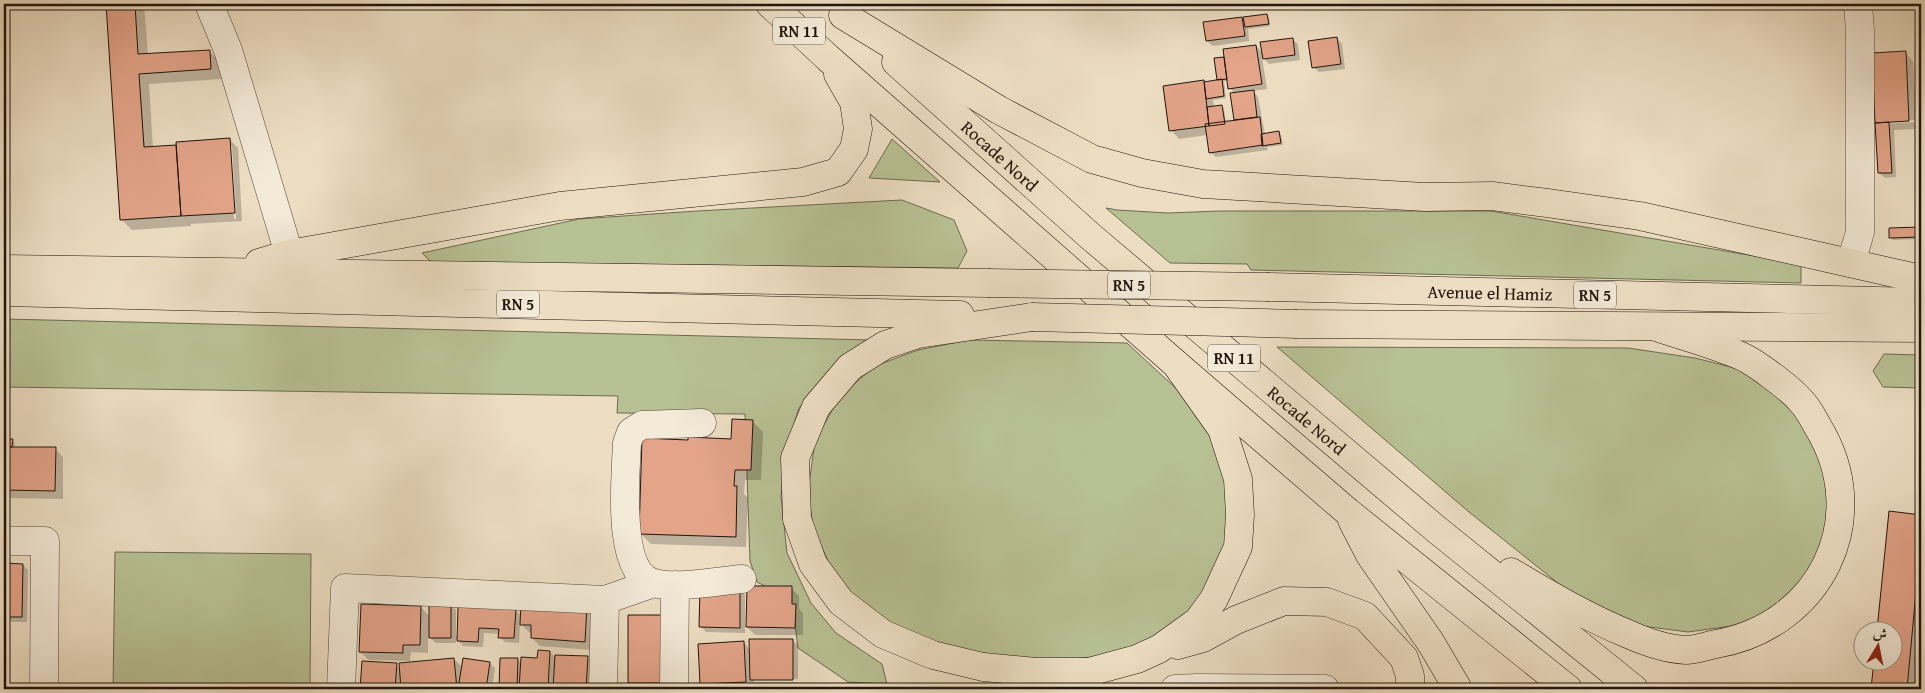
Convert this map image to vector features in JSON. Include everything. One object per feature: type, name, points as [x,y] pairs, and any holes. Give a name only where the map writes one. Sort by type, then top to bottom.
[{"type":"highway","name":"RN 11","points":[[770,4],[828,58],[1176,364],[1348,512],[1568,689]]},
{"type":"highway","points":[[837,10],[999,110],[1092,159],[1142,173],[1203,184],[1425,197],[1492,196],[1547,203],[1640,216],[1921,279]]},
{"type":"highway","name":"Rocade Nord","points":[[837,10],[1090,236],[1436,529],[1634,689]]},
{"type":"highway","points":[[230,271],[289,254],[560,206],[804,182],[838,172],[854,149],[858,129],[854,102],[828,58]]},
{"type":"highway","name":"RN 5","points":[[4,269],[230,271]]},
{"type":"highway","name":"Avenue el Hamiz","points":[[230,271],[1269,287],[1921,302]]},
{"type":"highway","name":"RN 5","points":[[4,292],[1297,324],[1659,328],[1921,328]]},
{"type":"highway","points":[[1032,317],[918,334],[885,345],[850,367],[816,407],[795,458],[797,519],[813,564],[841,602],[883,634],[934,655],[983,667],[1036,672],[1089,672],[1137,659],[1158,649],[1198,621],[1214,599],[1238,547],[1240,516],[1238,479],[1222,428],[1176,364]]},
{"type":"highway","points":[[1436,529],[1594,620],[1651,644],[1686,650],[1726,643],[1754,634],[1780,620],[1799,604],[1816,583],[1836,545],[1841,486],[1828,443],[1802,402],[1783,385],[1743,357],[1659,328]]},
{"type":"highway","points":[[1348,512],[1370,555],[1431,643],[1458,689]]},
{"type":"highway","points":[[1158,649],[1203,638],[1236,620],[1284,602],[1327,602],[1365,616],[1404,658],[1410,676],[1410,689]]},
{"type":"street","points":[[209,4],[228,50],[289,254]]},
{"type":"street","points":[[1851,263],[1860,232],[1860,31],[1858,4]]},
{"type":"street","points":[[664,584],[642,577],[634,563],[628,545],[625,522],[627,443],[631,432],[642,425],[702,423]]},
{"type":"street","points":[[4,541],[45,541],[44,689]]},
{"type":"street","points":[[341,689],[345,588],[604,600],[664,584],[742,579]]},
{"type":"street","points":[[664,584],[674,689]]},
{"type":"street","points":[[603,689],[604,600]]},
{"type":"street","points":[[1190,689],[1325,689]]},
{"type":"green space","points":[[892,139],[940,182],[869,178]]},
{"type":"green space","points":[[902,200],[954,220],[967,251],[958,268],[433,264],[422,253],[579,219]]},
{"type":"green space","points":[[1106,208],[1168,213],[1219,211],[1491,211],[1801,264],[1801,283],[1251,270],[1247,264],[1170,263]]},
{"type":"green space","points":[[4,319],[872,340],[816,386],[799,408],[786,449],[781,497],[787,553],[811,603],[836,633],[882,664],[887,684],[848,682],[798,648],[793,608],[776,592],[757,582],[750,561],[745,414],[617,413],[618,396],[4,387]]},
{"type":"green space","points":[[969,340],[1127,343],[1194,405],[1205,419],[1231,486],[1224,555],[1191,614],[1164,632],[1137,645],[1104,656],[1050,661],[988,654],[947,646],[892,624],[849,591],[828,561],[813,526],[808,492],[815,441],[840,396],[875,366],[918,350]]},
{"type":"green space","points":[[1277,347],[1628,348],[1695,358],[1747,371],[1786,399],[1825,462],[1830,510],[1824,540],[1807,578],[1779,607],[1739,625],[1688,632],[1635,625],[1569,592],[1469,512]]},
{"type":"green space","points":[[1884,354],[1921,355],[1921,388],[1883,387],[1873,371]]},
{"type":"green space","points":[[115,552],[311,554],[310,689],[113,689]]},
{"type":"building","points":[[106,4],[135,4],[138,54],[210,50],[211,69],[139,74],[144,147],[176,145],[181,216],[120,220]]},
{"type":"building","points":[[1267,14],[1269,24],[1245,27],[1243,17]]},
{"type":"building","points":[[1242,17],[1245,36],[1206,41],[1203,22]]},
{"type":"building","points":[[1337,37],[1341,64],[1312,68],[1308,41]]},
{"type":"building","points":[[1293,38],[1295,55],[1263,59],[1260,42]]},
{"type":"building","points":[[1256,45],[1262,84],[1228,89],[1223,49]]},
{"type":"building","points":[[1906,51],[1909,121],[1875,123],[1872,53]]},
{"type":"building","points":[[1224,57],[1227,79],[1217,80],[1214,58]]},
{"type":"building","points":[[1222,79],[1224,96],[1206,99],[1204,82]]},
{"type":"building","points":[[1204,80],[1209,126],[1169,131],[1163,86]]},
{"type":"building","points":[[1254,90],[1257,117],[1234,120],[1230,93]]},
{"type":"building","points":[[1222,105],[1225,124],[1209,126],[1207,107]]},
{"type":"building","points":[[1260,117],[1263,145],[1209,153],[1205,124]]},
{"type":"building","points":[[1889,122],[1892,173],[1878,173],[1875,123]]},
{"type":"building","points":[[1279,131],[1281,143],[1262,146],[1261,134]]},
{"type":"building","points":[[230,138],[235,213],[181,216],[176,142]]},
{"type":"building","points":[[1921,227],[1921,237],[1889,238],[1889,228]]},
{"type":"building","points":[[732,419],[753,420],[751,470],[735,470],[734,486],[737,486],[736,537],[639,534],[642,438],[688,440],[688,437],[731,439]]},
{"type":"building","points":[[4,439],[13,439],[12,447],[4,447]]},
{"type":"building","points":[[4,447],[56,447],[55,491],[4,490]]},
{"type":"building","points":[[1889,511],[1921,515],[1921,538],[1907,689],[1871,689],[1873,670],[1902,670],[1902,620],[1878,620]]},
{"type":"building","points":[[4,563],[23,564],[22,617],[4,617]]},
{"type":"building","points":[[747,586],[792,586],[792,604],[796,604],[795,628],[746,627]]},
{"type":"building","points":[[700,588],[740,589],[740,628],[699,627]]},
{"type":"building","points":[[429,603],[451,603],[451,638],[429,638]]},
{"type":"building","points":[[521,603],[587,605],[585,642],[531,638],[531,625],[520,625]]},
{"type":"building","points":[[361,604],[421,606],[420,645],[403,645],[403,653],[359,652]]},
{"type":"building","points":[[458,606],[516,609],[514,638],[498,638],[499,629],[479,628],[478,642],[457,641]]},
{"type":"building","points":[[628,615],[668,615],[673,683],[628,683]]},
{"type":"building","points":[[749,639],[793,639],[793,680],[750,680]]},
{"type":"building","points":[[744,641],[746,682],[700,684],[698,644]]},
{"type":"building","points":[[538,650],[550,651],[548,689],[519,689],[521,657],[537,658]]},
{"type":"building","points":[[555,655],[588,656],[586,689],[553,689]]},
{"type":"building","points":[[454,658],[457,689],[401,689],[399,663]]},
{"type":"building","points":[[463,658],[490,662],[486,689],[458,689]]},
{"type":"building","points":[[500,658],[518,658],[517,689],[499,689]]},
{"type":"building","points":[[362,661],[397,663],[395,689],[360,689]]}]
